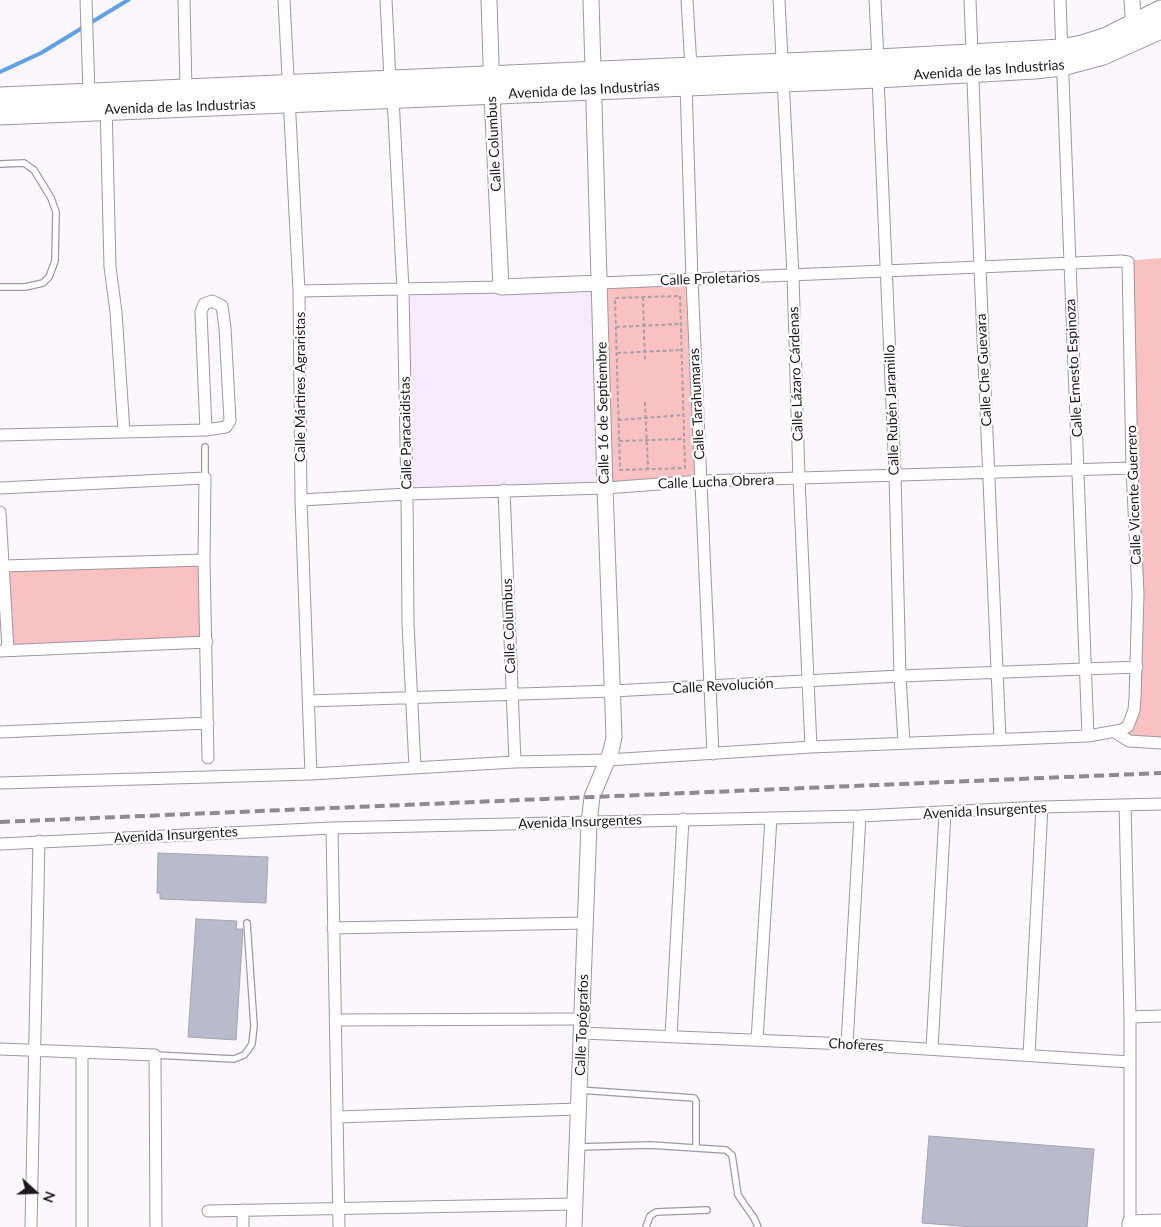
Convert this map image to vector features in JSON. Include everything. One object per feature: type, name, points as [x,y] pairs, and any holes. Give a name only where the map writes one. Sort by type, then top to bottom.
[{"type":"main road","name":"Avenida de las Industrias","points":[[594,80],[686,85],[878,59],[973,63],[1103,55],[1134,33],[1161,10]]},
{"type":"main road","name":"Avenida de las Industrias","points":[[1134,33],[1161,29]]},
{"type":"main road","name":"Avenida de las Industrias","points":[[2,97],[100,99],[288,94],[594,80],[691,67],[878,78],[973,63]]},
{"type":"main road","name":"Avenida de las Industrias","points":[[0,115],[100,99],[186,89],[288,94]]},
{"type":"street","points":[[86,0],[88,45],[100,99],[110,267],[116,312],[124,432]]},
{"type":"street","points":[[184,0],[186,89]]},
{"type":"street","name":"Calle Mártires Agraristas","points":[[284,0],[299,291],[301,500],[311,774]]},
{"type":"street","name":"Calle Paracaidistas","points":[[386,0],[403,289],[408,623],[415,768]]},
{"type":"street","name":"Calle Columbus","points":[[489,0],[501,287]]},
{"type":"street","name":"Calle 16 de Septiembre","points":[[589,823],[592,797],[608,760],[614,737],[591,0]]},
{"type":"street","points":[[687,0],[691,67]]},
{"type":"street","name":"Calle Lázaro Cárdenas","points":[[779,0],[793,275],[799,479],[811,748]]},
{"type":"street","points":[[875,0],[878,59]]},
{"type":"street","name":"Calle Che Guevara","points":[[970,0],[1000,740]]},
{"type":"street","name":"Calle Ernesto Espinoza","points":[[1060,0],[1088,736]]},
{"type":"street","points":[[1132,0],[1134,33]]},
{"type":"street","name":"Calle Rubén Jaramillo","points":[[878,78],[904,743]]},
{"type":"street","name":"Calle Tarahumaras","points":[[686,85],[692,280],[713,754]]},
{"type":"street","name":"Calle Proletarios","points":[[299,291],[501,287],[1121,261]]},
{"type":"street","name":"Calle Vicente Guerrero","points":[[1118,731],[1128,726],[1134,710],[1137,667],[1138,594],[1132,468],[1129,265],[1128,262],[1121,261]]},
{"type":"street","points":[[0,435],[206,430],[222,428],[228,425],[230,421],[226,328],[222,306],[212,300],[204,304],[200,312],[206,430]]},
{"type":"street","name":"Calle Lucha Obrera","points":[[301,500],[504,490],[605,488],[701,481],[1132,468]]},
{"type":"street","points":[[0,488],[205,478],[204,560],[208,758]]},
{"type":"street","name":"Calle Columbus","points":[[504,490],[515,762]]},
{"type":"street","points":[[0,512],[4,651],[206,642]]},
{"type":"street","points":[[3,566],[204,560]]},
{"type":"street","name":"Calle Revolución","points":[[309,701],[612,691],[900,676],[1137,667]]},
{"type":"street","points":[[0,732],[208,723]]},
{"type":"street","points":[[0,783],[311,774],[515,762],[608,760],[904,743],[1088,736],[1118,731],[1129,741],[1161,743]]},
{"type":"street","name":"Avenida Insurgentes","points":[[0,844],[332,828],[860,816],[1042,807],[1161,804]]},
{"type":"street","points":[[1125,805],[1130,1017],[1130,1225],[1161,1222]]},
{"type":"street","points":[[1029,1055],[1042,807]]},
{"type":"street","points":[[932,1049],[945,813]]},
{"type":"street","points":[[847,1044],[860,816]]},
{"type":"street","points":[[757,1040],[771,818]]},
{"type":"street","points":[[671,1036],[683,820]]},
{"type":"street","name":"Calle Topógrafos","points":[[574,1227],[589,823]]},
{"type":"street","points":[[332,828],[339,1227]]},
{"type":"street","points":[[31,1227],[39,842]]},
{"type":"street","points":[[333,928],[586,923]]},
{"type":"street","points":[[1130,1017],[1161,1016]]},
{"type":"street","name":"Choferes","points":[[336,1020],[582,1026],[671,1036],[847,1044],[1130,1062]]},
{"type":"street","points":[[0,1049],[155,1055],[156,1227]]},
{"type":"street","points":[[82,1052],[82,1227]]},
{"type":"street","points":[[336,1116],[578,1109]]},
{"type":"street","points":[[208,1211],[575,1204]]},
{"type":"street","points":[[243,1210],[243,1227]]},
{"type":"lane","points":[[0,164],[24,164],[34,170],[51,198],[56,212],[55,261],[49,277],[43,283],[25,288],[0,288]]},
{"type":"lane","points":[[205,447],[205,478]]},
{"type":"lane","points":[[155,1055],[234,1059],[244,1055],[248,1050],[254,1037],[254,1026],[247,922]]},
{"type":"lane","points":[[579,1090],[694,1098],[696,1101],[696,1146]]},
{"type":"lane","points":[[577,1148],[638,1145],[696,1146],[722,1148],[729,1151],[732,1155],[738,1195],[758,1227]]},
{"type":"lane","points":[[646,1227],[650,1216],[656,1212],[707,1210]]},
{"type":"path","points":[[680,296],[684,468],[620,470],[615,298],[644,297],[680,296]]},
{"type":"path","points":[[644,297],[645,362]]},
{"type":"path","points":[[616,327],[681,324]]},
{"type":"path","points":[[617,354],[682,350]]},
{"type":"path","points":[[645,402],[648,469]]},
{"type":"path","points":[[618,420],[683,415]]},
{"type":"path","points":[[619,441],[684,439]]},
{"type":"shaded area","points":[[1161,258],[1161,743],[1136,743],[1122,730],[1135,698],[1125,261]]},
{"type":"shaded area","points":[[692,280],[701,481],[605,488],[600,283]]},
{"type":"shaded area","points":[[600,283],[605,488],[407,494],[410,296]]},
{"type":"shaded area","points":[[204,560],[207,642],[8,650],[3,566]]},
{"type":"building","points":[[158,853],[268,857],[266,903],[160,899],[160,893],[157,893]]},
{"type":"building","points":[[196,919],[237,921],[236,929],[243,929],[236,1040],[188,1037]]},
{"type":"building","points":[[929,1136],[1094,1149],[1087,1227],[973,1227],[922,1223]]},
{"type":"waterway","points":[[0,72],[41,53],[128,0]]},
{"type":"railway","points":[[0,822],[1161,773]]}]
